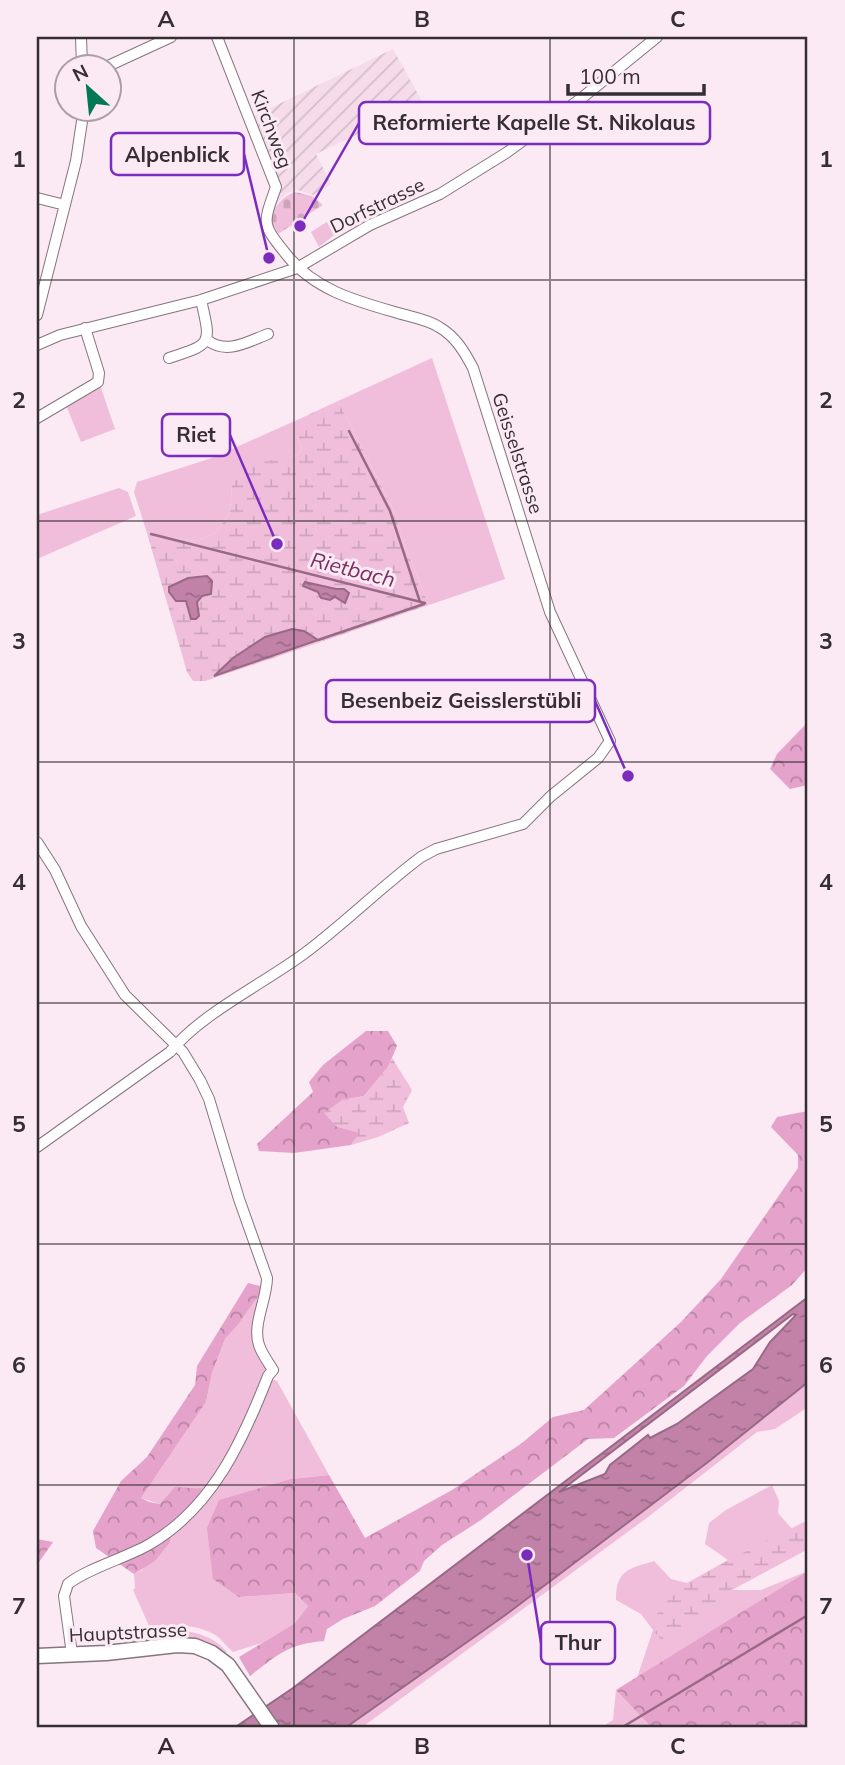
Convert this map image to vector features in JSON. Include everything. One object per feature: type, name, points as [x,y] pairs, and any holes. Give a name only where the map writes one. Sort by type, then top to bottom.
[{"type":"main road","name":"Hauptstrasse","points":[[37,1656],[177,1645],[195,1646],[219,1657],[231,1669],[272,1728]]},
{"type":"street","points":[[122,60],[171,37]]},
{"type":"street","name":"Kirchweg","points":[[218,37],[276,187],[266,214],[266,227],[297,268]]},
{"type":"street","name":"Dorfstrasse","points":[[37,345],[85,328],[201,300],[297,268],[341,241],[458,184],[525,141],[657,37]]},
{"type":"street","points":[[37,315],[76,162],[82,122]]},
{"type":"street","points":[[37,198],[65,205]]},
{"type":"street","name":"Geisselstrasse","points":[[176,1045],[205,1021],[304,954],[421,857],[436,849],[523,824],[551,796],[598,758],[611,741],[550,612],[472,368],[463,349],[452,336],[437,326],[351,300],[332,292],[297,268]]},
{"type":"street","points":[[169,358],[196,350],[207,340],[208,332],[201,300]]},
{"type":"street","points":[[37,418],[99,382],[99,373],[85,328]]},
{"type":"street","points":[[207,340],[220,348],[228,348],[268,334]]},
{"type":"street","points":[[37,842],[55,870],[81,926],[125,995],[176,1045],[188,1060],[209,1099],[239,1199],[265,1269],[267,1292],[257,1338],[273,1370],[233,1457],[199,1502],[150,1544],[68,1584],[64,1596],[72,1654]]},
{"type":"street","points":[[37,1147],[176,1045]]},
{"type":"shaded area","points":[[393,49],[423,103],[316,154],[331,184],[313,195],[298,190],[287,193],[271,209],[275,200],[252,117]]},
{"type":"green space","points":[[295,192],[312,196],[323,205],[278,234],[270,218],[280,202]]},
{"type":"green space","points":[[333,218],[338,232],[319,247],[311,232]]},
{"type":"green space","points":[[432,358],[505,579],[429,605],[395,513],[338,401]]},
{"type":"green space","points":[[100,385],[115,429],[81,442],[66,405]]},
{"type":"green space","points":[[338,401],[395,513],[429,605],[205,681],[193,681],[187,672],[147,533],[197,541],[215,533],[230,513],[232,485],[248,465],[297,455],[302,450],[297,436],[297,420]]},
{"type":"green space","points":[[297,420],[297,436],[302,450],[297,455],[248,466],[232,485],[230,513],[215,533],[197,541],[147,533],[134,492],[137,482],[212,458]]},
{"type":"green space","points":[[119,488],[128,492],[136,516],[37,559],[37,515]]},
{"type":"green space","points":[[808,722],[808,785],[790,789],[770,769],[777,754]]},
{"type":"green space","points":[[366,1031],[388,1031],[397,1046],[388,1067],[364,1096],[342,1100],[360,1133],[351,1145],[294,1153],[259,1151],[257,1144],[313,1092],[309,1082],[323,1065]]},
{"type":"green space","points":[[392,1058],[412,1090],[403,1107],[409,1123],[351,1145],[359,1133],[337,1127],[324,1113],[342,1100],[364,1096],[388,1067]]},
{"type":"green space","points":[[808,1111],[808,1267],[792,1285],[740,1323],[707,1356],[684,1386],[614,1438],[588,1439],[481,1520],[442,1545],[424,1561],[420,1571],[375,1606],[343,1619],[327,1629],[324,1641],[292,1648],[250,1676],[239,1657],[295,1623],[308,1606],[295,1593],[239,1597],[213,1579],[207,1528],[219,1500],[291,1479],[329,1475],[365,1538],[452,1490],[522,1443],[553,1417],[584,1410],[681,1322],[721,1279],[798,1168],[798,1155],[771,1127],[777,1117]]},
{"type":"green space","points":[[248,1283],[265,1287],[225,1339],[212,1373],[206,1402],[141,1498],[160,1504],[175,1487],[207,1489],[171,1531],[170,1542],[155,1561],[134,1574],[96,1548],[93,1531],[121,1481],[147,1457],[195,1385],[197,1366]]},
{"type":"green space","points":[[265,1287],[256,1328],[268,1369],[248,1422],[207,1489],[160,1504],[141,1498],[206,1402],[212,1373],[225,1339]]},
{"type":"green space","points":[[271,1379],[277,1381],[329,1475],[291,1479],[239,1597],[295,1593],[308,1606],[295,1623],[262,1643],[233,1652],[217,1636],[201,1629],[175,1626],[150,1628],[133,1590],[134,1574],[142,1570],[171,1531],[202,1502]]},
{"type":"green space","points":[[808,1382],[808,1407],[775,1429],[757,1432],[648,1517],[361,1728],[345,1728],[579,1559]]},
{"type":"green space","points":[[772,1485],[779,1501],[778,1513],[792,1529],[808,1520],[808,1549],[732,1590],[761,1590],[808,1571],[637,1678],[653,1630],[641,1614],[616,1600],[621,1577],[631,1569],[654,1561],[671,1579],[687,1583],[728,1560],[705,1544],[709,1523],[726,1510]]},
{"type":"green space","points":[[808,1520],[808,1549],[730,1590],[690,1623],[661,1640],[653,1630],[659,1608],[687,1584]]},
{"type":"green space","points":[[37,1539],[53,1542],[37,1565]]},
{"type":"green space","points":[[808,1571],[808,1728],[652,1728],[616,1690]]},
{"type":"green space","points":[[177,1630],[210,1638],[226,1651],[226,1654],[123,1644],[147,1634]]},
{"type":"green space","points":[[616,1690],[652,1728],[600,1728],[613,1720]]},
{"type":"water","points":[[207,576],[212,581],[211,594],[202,596],[197,602],[199,616],[191,619],[186,601],[176,601],[169,592],[169,587],[188,578]]},
{"type":"water","points":[[305,582],[344,589],[349,593],[345,603],[335,597],[330,600],[321,598],[318,592],[303,586]]},
{"type":"water","points":[[292,629],[304,631],[318,640],[214,676],[233,658],[265,637]]},
{"type":"water","points":[[808,1297],[808,1382],[708,1462],[504,1616],[345,1728],[234,1728],[293,1688]],"holes":[[[793,1314],[796,1315],[770,1342],[753,1369],[677,1424],[650,1438],[648,1435],[610,1465],[605,1474],[559,1492]]]},
{"type":"waterway","points":[[349,431],[390,511],[420,602]]},
{"type":"waterway","name":"Rietbach","points":[[151,534],[425,603]]},
{"type":"waterway","points":[[318,640],[424,604]]},
{"type":"waterway","points":[[621,1728],[808,1615]]},
{"type":"place","name":"Reformierte Kapelle St. Nikolaus","points":[[300,226]]},
{"type":"place","name":"Alpenblick","points":[[269,258]]},
{"type":"place","name":"Riet","points":[[277,544]]},
{"type":"place","name":"Besenbeiz Geisslerstübli","points":[[628,776]]},
{"type":"place","name":"Thur","points":[[527,1555]]}]
